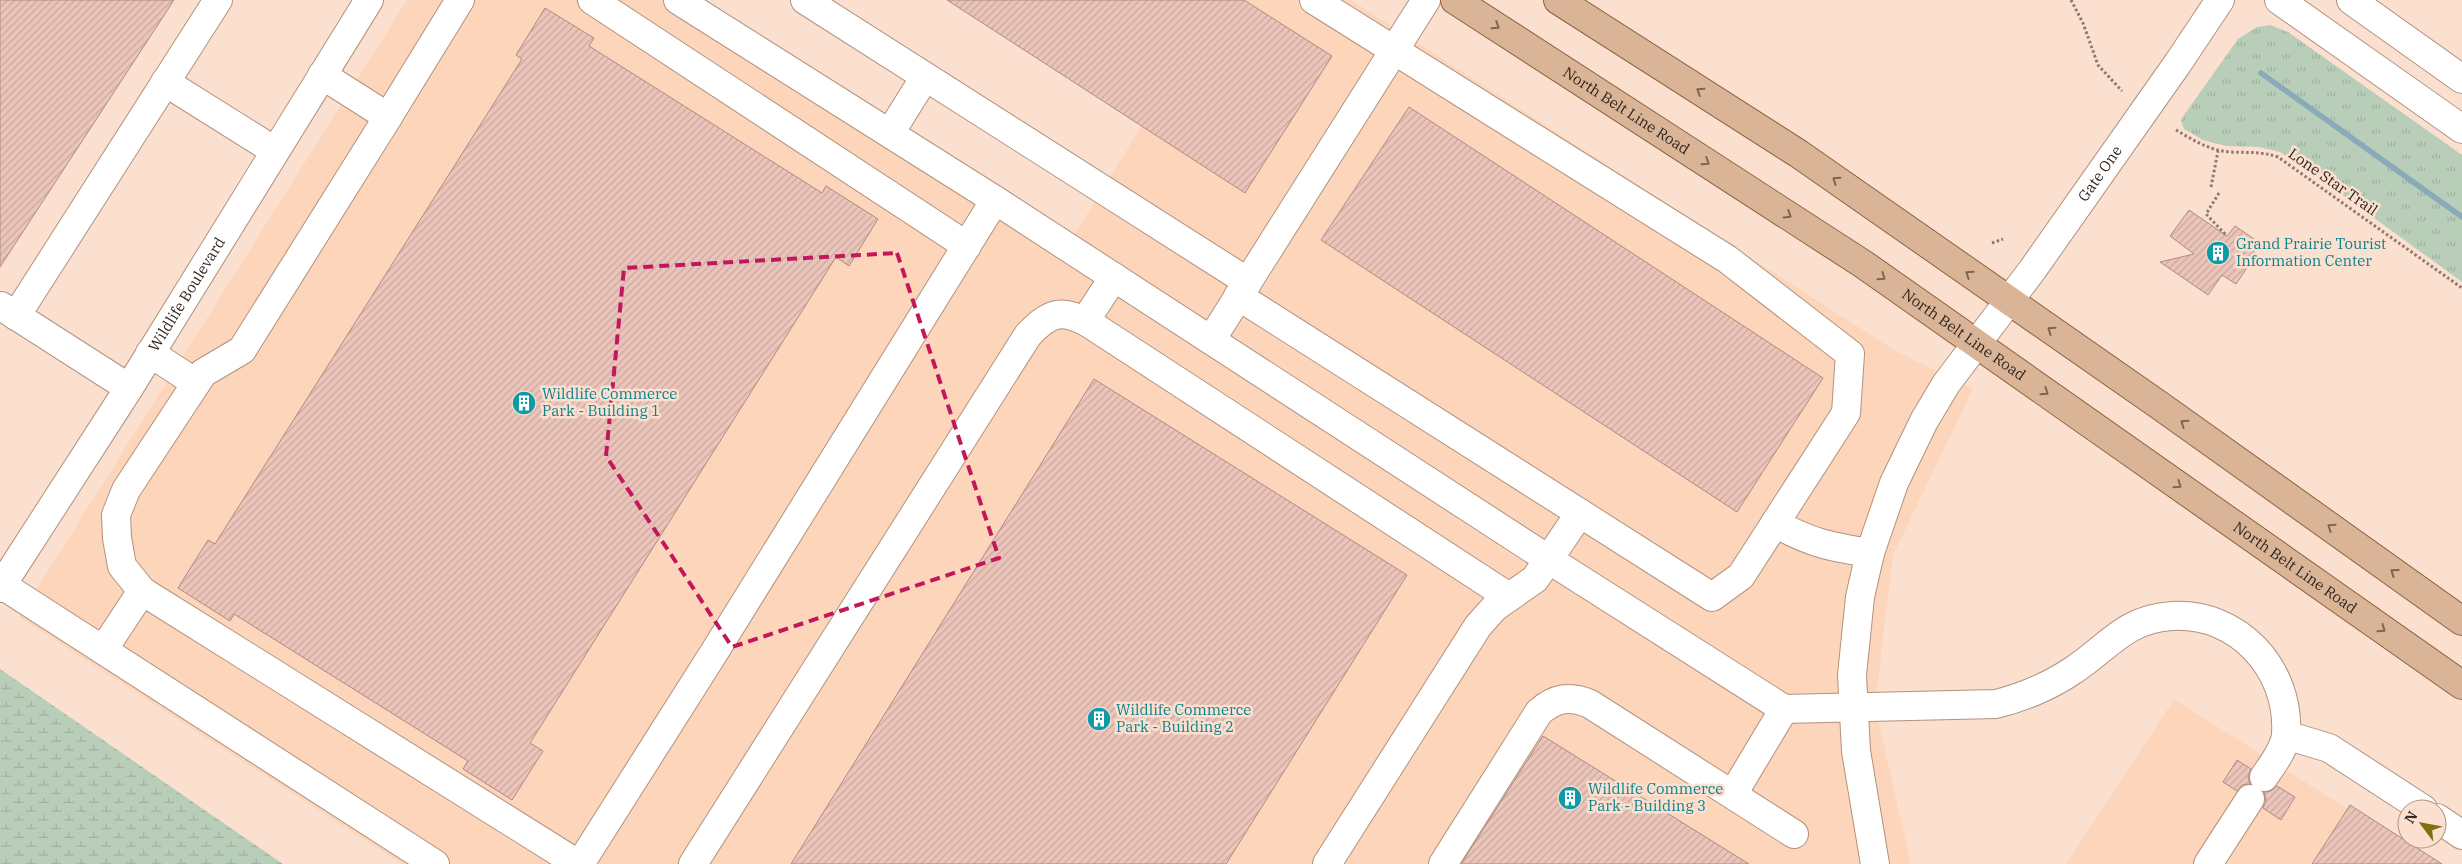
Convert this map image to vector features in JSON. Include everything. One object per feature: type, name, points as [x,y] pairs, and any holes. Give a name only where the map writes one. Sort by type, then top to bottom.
[{"type":"main road","name":"North Belt Line Road","points":[[1455,0],[1805,226],[2462,685]]},
{"type":"main road","points":[[1558,0],[1799,154],[2462,621]]},
{"type":"street","points":[[129,388],[8,310],[165,82],[218,0]]},
{"type":"street","name":"Wildlife Boulevard","points":[[1,586],[129,388],[369,0]]},
{"type":"street","points":[[460,0],[242,350],[203,373],[126,490],[116,515],[117,538],[122,566],[142,591],[579,864],[995,200]]},
{"type":"street","points":[[592,0],[966,246]]},
{"type":"street","points":[[678,0],[995,200],[1548,559],[1784,709],[1976,706],[2010,701],[2071,672],[2121,632],[2137,623],[2171,616],[2188,616],[2220,624],[2234,631],[2260,653],[2275,676],[2281,693],[2286,735],[2277,756],[2208,864]]},
{"type":"street","points":[[805,0],[925,77],[1580,513],[1712,598],[1741,576],[1846,413],[1850,354],[1727,259],[1314,0]]},
{"type":"street","points":[[1211,340],[1426,0]]},
{"type":"street","name":"Gate One","points":[[1874,864],[1856,751],[1854,650],[1860,598],[1881,515],[1906,456],[1946,384],[2009,301],[2173,71],[2220,0]]},
{"type":"street","points":[[2279,0],[2462,129]]},
{"type":"street","points":[[2351,0],[2462,79]]},
{"type":"street","points":[[322,75],[388,117]]},
{"type":"street","points":[[890,133],[925,77]]},
{"type":"street","points":[[165,82],[275,151]]},
{"type":"street","points":[[1085,321],[1114,277]]},
{"type":"street","points":[[693,864],[1028,335],[1043,320],[1058,314],[1073,315],[1085,321],[1510,597]]},
{"type":"street","points":[[150,353],[196,383]]},
{"type":"street","points":[[1327,864],[1478,626],[1495,607],[1535,579],[1580,513]]},
{"type":"street","points":[[1775,523],[1801,538],[1824,546],[1870,553]]},
{"type":"street","points":[[1,586],[435,864]]},
{"type":"street","points":[[103,650],[142,591]]},
{"type":"street","points":[[1443,864],[1539,712],[1560,699],[1575,699],[1590,704],[1794,834]]},
{"type":"street","points":[[1733,794],[1784,709]]},
{"type":"street","points":[[2286,735],[2329,748],[2407,799]]},
{"type":"street","points":[[2447,824],[2462,834]]},
{"type":"path","points":[[2072,0],[2084,23],[2098,65],[2122,91]]},
{"type":"path","name":"Lone Star Trail","points":[[2176,130],[2194,141],[2218,151],[2265,152],[2278,157],[2462,288]]},
{"type":"path","points":[[2211,187],[2218,151]]},
{"type":"path","points":[[2219,193],[2206,214],[2227,236]]},
{"type":"path","points":[[1992,243],[2003,239]]},
{"type":"highlighted area","points":[[897,253],[999,558],[732,647],[606,456],[624,268]]},
{"type":"shaded area","points":[[407,0],[706,0],[1074,235],[1220,0],[1351,0],[1894,350],[1973,389],[1893,555],[1875,706],[1911,864],[402,864],[19,617]]},
{"type":"shaded area","points":[[2174,699],[2397,841],[2397,849],[2410,849],[2434,864],[2066,864]]},
{"type":"green space","points":[[2270,25],[2288,32],[2462,155],[2462,282],[2322,180],[2280,152],[2259,147],[2226,146],[2203,140],[2184,129],[2181,120],[2184,115],[2238,39],[2257,27]]},
{"type":"green space","points":[[0,669],[283,864],[0,864]]},
{"type":"building","points":[[0,0],[174,0],[0,267]]},
{"type":"building","points":[[947,0],[1244,0],[1332,56],[1245,193]]},
{"type":"building","name":"Wildlife Commerce Park - Building 1","points":[[545,8],[594,38],[589,46],[822,193],[826,186],[878,219],[849,266],[836,257],[530,743],[543,751],[512,800],[463,769],[468,761],[234,614],[230,621],[178,588],[208,540],[215,544],[522,59],[516,55]]},
{"type":"building","points":[[1409,107],[1823,378],[1737,512],[1321,240]]},
{"type":"building","name":"Grand Prairie Tourist Information Center","points":[[2189,210],[2227,236],[2235,226],[2260,243],[2250,257],[2253,259],[2236,284],[2222,275],[2208,295],[2160,262],[2194,254],[2170,236]]},
{"type":"building","name":"Wildlife Commerce Park - Building 2","points":[[1094,379],[1407,575],[1226,864],[791,864]]},
{"type":"building","name":"Wildlife Commerce Park - Building 3","points":[[1543,736],[1749,864],[1461,864]]},
{"type":"building","points":[[2237,760],[2251,769],[2248,776],[2250,784],[2242,785],[2237,791],[2223,782]]},
{"type":"building","points":[[2277,786],[2295,797],[2281,820],[2263,808],[2266,800],[2264,792],[2271,791]]},
{"type":"building","points":[[2350,805],[2397,835],[2397,849],[2419,849],[2442,864],[2312,864]]},
{"type":"waterway","points":[[2261,73],[2462,217]]},
{"type":"place","name":"Grand Prairie Tourist Information Center","points":[[2218,253]]},
{"type":"place","name":"Wildlife Commerce Park - Building 1","points":[[524,403]]},
{"type":"place","name":"Wildlife Commerce Park - Building 2","points":[[1099,719]]},
{"type":"place","name":"Wildlife Commerce Park - Building 3","points":[[1570,798]]}]
